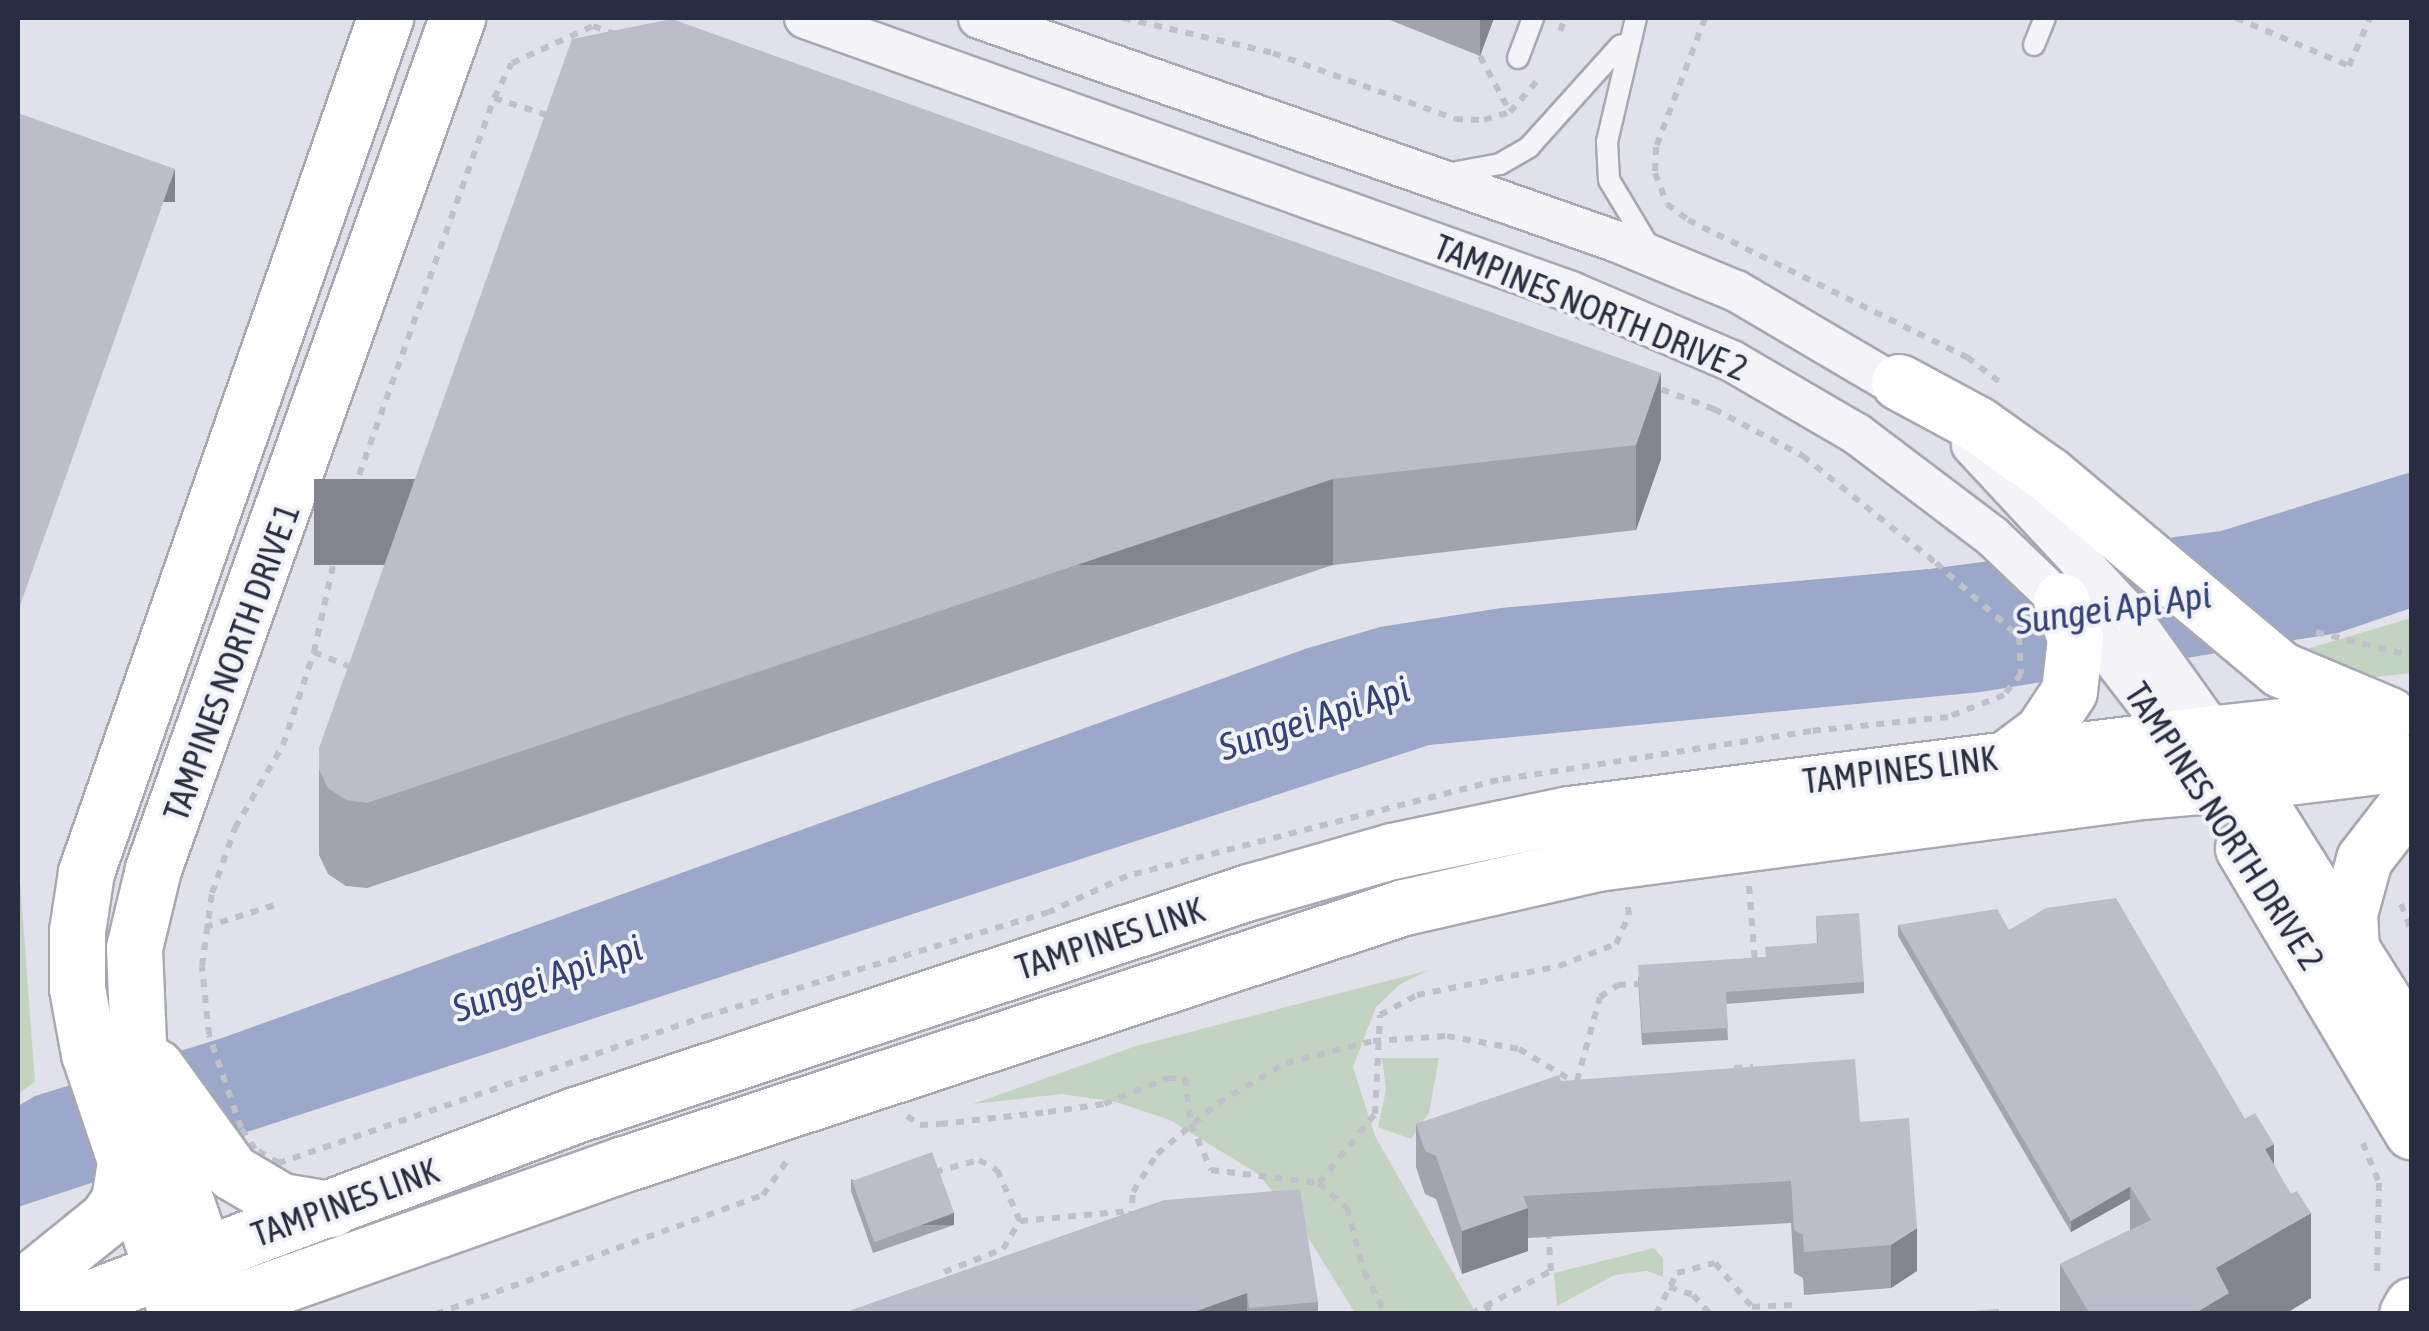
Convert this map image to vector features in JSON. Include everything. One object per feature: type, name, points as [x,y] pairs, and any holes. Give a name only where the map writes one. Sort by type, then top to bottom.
[{"type":"main road","name":"TAMPINES NORTH DRIVE 1","points":[[198,1295],[125,1164],[89,1054],[77,988],[76,931],[86,872],[385,18]]},
{"type":"main road","name":"TAMPINES NORTH DRIVE 1","points":[[198,1295],[138,1043],[134,948],[169,832],[426,118],[457,18]]},
{"type":"main road","points":[[426,118],[486,18]]},
{"type":"main road","points":[[1900,382],[1977,424],[2080,527],[2280,669],[2404,730]]},
{"type":"main road","points":[[2010,756],[2042,732],[2070,691],[2075,638],[2061,600]]},
{"type":"main road","name":"TAMPINES LINK","points":[[198,1295],[331,1209],[754,1054],[1392,852],[1569,814],[2010,756],[2192,718],[2404,730]]},
{"type":"main road","name":"TAMPINES LINK","points":[[47,1314],[198,1295],[1404,907],[1522,878],[1802,834],[2226,784],[2404,730]]},
{"type":"main road","name":"TAMPINES NORTH DRIVE 2","points":[[2226,784],[2351,950],[2412,1046]]},
{"type":"main road","name":"TAMPINES NORTH DRIVE 2","points":[[2226,784],[2386,1134]]},
{"type":"main road","points":[[117,787],[148,804],[169,832]]},
{"type":"main road","points":[[2351,950],[2350,914],[2364,859],[2412,796]]},
{"type":"main road","points":[[1392,852],[1482,852],[1506,858],[1522,878]]},
{"type":"main road","points":[[138,1043],[232,1172],[281,1201],[331,1209]]},
{"type":"main road","points":[[18,1290],[108,1218],[119,1200],[125,1164]]},
{"type":"street","name":"TAMPINES NORTH DRIVE 2","points":[[805,18],[1676,335],[1824,412],[1992,536],[2061,600],[2138,688],[2192,718]]},
{"type":"street","name":"TAMPINES NORTH DRIVE 2","points":[[980,18],[1437,176],[1666,262],[1736,291],[1900,382]]},
{"type":"street","name":"TAMPINES NORTH DRIVE 2","points":[[2080,527],[2192,718],[2226,784]]},
{"type":"lane","points":[[1518,58],[1533,18]]},
{"type":"lane","points":[[2034,45],[2045,18]]},
{"type":"lane","points":[[1437,176],[1500,164],[1529,147],[1598,78],[1632,27]]},
{"type":"lane","points":[[1632,27],[1607,142],[1610,180],[1636,235],[1666,262]]},
{"type":"path","points":[[1123,18],[1273,53],[1455,119],[1484,120],[1510,112],[1543,74]]},
{"type":"path","points":[[1554,46],[1566,18]]},
{"type":"path","points":[[1705,18],[1656,147],[1654,173],[1667,204],[1688,220],[1967,357],[2012,392]]},
{"type":"path","points":[[2236,18],[2350,66],[2370,18]]},
{"type":"path","points":[[275,905],[204,928],[235,828],[283,744],[314,652],[343,520],[494,98],[512,63],[593,26],[714,69],[910,109],[1073,167],[1123,198],[1218,235],[1302,255],[1714,409],[1803,456],[1936,563],[2019,637],[2020,674],[2004,695]]},
{"type":"path","points":[[1480,56],[1510,112]]},
{"type":"path","points":[[494,98],[555,118]]},
{"type":"path","points":[[1117,216],[1123,198]]},
{"type":"path","points":[[2370,649],[2412,656]]},
{"type":"path","points":[[314,652],[366,673]]},
{"type":"path","points":[[1731,888],[1768,884]]},
{"type":"path","points":[[1749,886],[1755,974]]},
{"type":"path","points":[[1607,903],[1644,898]]},
{"type":"path","points":[[1319,1184],[1375,1114],[1379,1086],[1373,1041],[1380,1015],[1417,996],[1559,966],[1616,944],[1628,914],[1627,900]]},
{"type":"path","points":[[1584,1099],[1577,1081],[1600,998],[1618,986],[1638,984]]},
{"type":"path","points":[[1132,1225],[1130,1211],[1142,1173],[1190,1124],[1286,1063],[1373,1041],[1447,1036],[1519,1049],[1577,1081],[1596,1080]]},
{"type":"path","points":[[1714,1070],[1753,1067]]},
{"type":"path","points":[[906,1115],[920,1125],[940,1124],[1104,1104],[1168,1078],[1190,1086],[1190,1124],[1211,1170],[1319,1184],[1347,1208],[1364,1272],[1386,1314]]},
{"type":"path","points":[[888,1122],[922,1109]]},
{"type":"path","points":[[2386,1134],[2379,1182],[2383,1248],[2398,1302]]},
{"type":"path","points":[[436,1314],[763,1195],[784,1160],[802,1154]]},
{"type":"path","points":[[935,1172],[979,1160],[997,1170],[1020,1221]]},
{"type":"path","points":[[1020,1221],[1130,1211]]},
{"type":"path","points":[[944,1272],[1003,1250],[1020,1221]]},
{"type":"path","points":[[1471,1314],[1551,1271],[1548,1223],[1533,1225]]},
{"type":"path","points":[[1656,1314],[1676,1274],[1715,1263],[1745,1302],[1792,1304],[1787,1314]]},
{"type":"path","points":[[1669,1287],[1693,1295],[1710,1314]]},
{"type":"path","points":[[1485,1304],[1492,1314]]},
{"type":"green space","points":[[2411,618],[2411,673],[2357,679],[2300,651]]},
{"type":"green space","points":[[18,853],[35,1082],[18,1094]]},
{"type":"green space","points":[[1429,970],[1399,985],[1376,1007],[1353,1067],[1375,1136],[1476,1313],[1355,1313],[1297,1220],[1258,1174],[1170,1120],[1116,1102],[1062,1094],[973,1104],[1136,1046]]},
{"type":"green space","points":[[1382,1058],[1439,1058],[1429,1113],[1411,1139],[1378,1127],[1386,1090]]},
{"type":"green space","points":[[1654,1248],[1663,1258],[1663,1277],[1647,1271],[1615,1275],[1557,1306],[1554,1273]]},
{"type":"water","name":"Sungei Api Api","points":[[2411,472],[2411,608],[2338,633],[1981,692],[1429,745],[18,1207],[18,1106],[35,1096],[222,1038],[1305,649],[1380,627],[1501,608],[1929,569],[2221,531]]},
{"type":"building","points":[[672,19],[1661,373],[1636,445],[1333,479],[367,803],[346,800],[328,788],[319,769],[319,748],[572,39]]},
{"type":"building","points":[[18,113],[175,169],[18,611]]},
{"type":"building","points":[[2116,898],[2245,1119],[2071,1221],[1898,925],[1997,909],[2009,930],[2046,908]]},
{"type":"building","points":[[1859,913],[1864,982],[1726,992],[1728,1028],[1642,1033],[1638,965],[1766,957],[1765,947],[1818,943],[1816,916]]},
{"type":"building","points":[[1855,1059],[1860,1122],[1909,1118],[1917,1228],[1891,1245],[1804,1252],[1803,1235],[1794,1230],[1791,1181],[1523,1196],[1528,1208],[1462,1231],[1436,1156],[1425,1151],[1416,1124],[1559,1075],[1561,1081]]},
{"type":"building","points":[[2255,1113],[2274,1144],[2265,1149],[2291,1194],[2297,1191],[2311,1213],[2216,1268],[2229,1293],[2194,1314],[2090,1314],[2060,1264],[2151,1220],[2130,1186]]},
{"type":"building","points":[[932,1152],[954,1213],[874,1242],[852,1181]]},
{"type":"building","points":[[1300,1189],[1318,1302],[1249,1308],[1247,1293],[1188,1314],[841,1314],[1165,1200]]},
{"type":"building","points":[[1999,1309],[1999,1314],[1932,1314]]}]
